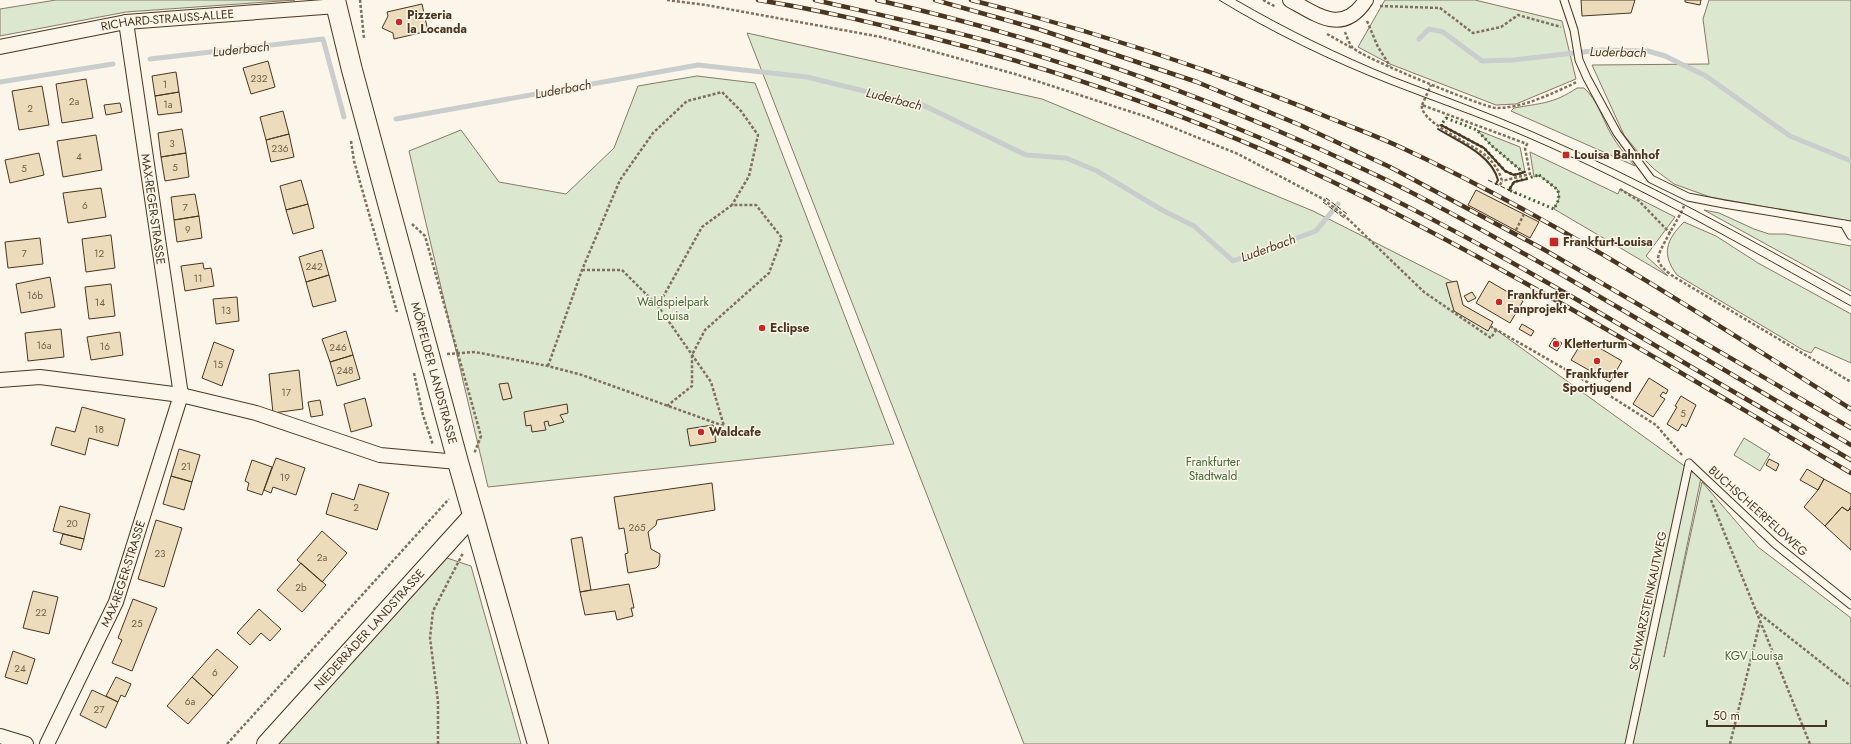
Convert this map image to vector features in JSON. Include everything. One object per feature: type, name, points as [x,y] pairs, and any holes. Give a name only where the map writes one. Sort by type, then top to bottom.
[{"type":"main road","name":"MÖRFELDER LANDSTRASSE","points":[[336,3],[352,70],[466,459],[473,515],[538,744]]},
{"type":"street","points":[[1290,0],[1324,18],[1338,21],[1350,18],[1368,10]]},
{"type":"street","name":"RICHARD-STRAUSS-ALLEE","points":[[0,47],[126,22],[336,3]]},
{"type":"street","name":"MAX-REGER-STRASSE","points":[[47,744],[116,602],[182,395],[126,22]]},
{"type":"street","points":[[0,380],[40,377],[182,395],[256,413],[380,455],[466,459]]},
{"type":"street","name":"NIEDERRÄDER LANDSTRASSE","points":[[266,744],[473,515]]},
{"type":"street","points":[[0,736],[26,744]]},
{"type":"lane","points":[[1564,0],[1578,45],[1579,60],[1587,78],[1617,133],[1651,179],[1688,196],[1724,204],[1848,224],[1851,236]]},
{"type":"lane","name":"BUCHSCHEERFELDWEG","points":[[1689,463],[1775,544],[1851,605]]},
{"type":"lane","name":"SCHWARZSTEINKAUTWEG","points":[[1629,744],[1689,463]]},
{"type":"path","points":[[360,0],[364,43]]},
{"type":"path","points":[[667,0],[706,5],[881,37],[1014,74],[1146,117],[1238,154],[1323,199],[1346,217],[1424,292],[1491,338],[1496,330]]},
{"type":"path","points":[[1390,67],[1378,47],[1368,10],[1440,8],[1472,32],[1501,27],[1518,15],[1574,30]]},
{"type":"path","points":[[1338,21],[1353,48]]},
{"type":"path","points":[[1321,31],[1390,67],[1431,85],[1495,108],[1516,105],[1548,95],[1587,78]]},
{"type":"path","points":[[1431,85],[1421,109],[1424,115],[1440,127],[1482,152],[1500,171],[1502,181],[1500,185]]},
{"type":"path","points":[[548,366],[582,270],[620,180],[653,133],[687,101],[722,92],[741,111],[758,135],[749,176],[732,205],[702,227],[658,306]]},
{"type":"path","points":[[1422,105],[1527,144],[1525,148],[1530,174],[1502,181]]},
{"type":"path","points":[[1620,189],[1639,201],[1670,234]]},
{"type":"path","points":[[1688,196],[1678,221],[1659,252],[1658,260],[1669,273],[1771,336],[1851,382]]},
{"type":"path","points":[[667,406],[692,386],[692,355],[705,330],[769,273],[782,238],[756,204],[732,205]]},
{"type":"path","points":[[1516,230],[1524,214]]},
{"type":"path","points":[[1515,219],[1520,222]]},
{"type":"path","points":[[411,222],[425,236],[481,436],[466,459]]},
{"type":"path","points":[[457,352],[475,352],[548,366],[582,375],[724,426],[711,382],[658,306],[622,270],[582,270]]},
{"type":"path","points":[[1490,326],[1596,387],[1656,425],[1689,463]]},
{"type":"path","points":[[1700,474],[1810,744]]},
{"type":"path","points":[[226,744],[449,499]]},
{"type":"path","points":[[438,744],[438,701],[430,638],[433,611],[462,555]]},
{"type":"path","points":[[1756,611],[1851,686]]},
{"type":"path","points":[[1730,744],[1760,621]]},
{"type":"green space","points":[[56,0],[295,0],[126,12],[0,36],[0,9]]},
{"type":"green space","points":[[1385,0],[1475,0],[1562,21],[1576,79],[1516,104],[1496,105],[1390,64],[1358,47]]},
{"type":"green space","points":[[1709,0],[1851,0],[1851,222],[1710,197],[1674,184],[1654,169],[1624,135],[1592,65],[1709,64],[1703,19]]},
{"type":"green space","name":"Frankfurter Stadtwald","points":[[747,33],[1042,99],[1313,211],[1453,282],[1461,310],[1495,329],[1701,478],[1664,657],[1702,482],[1758,547],[1851,618],[1851,744],[1024,744]]},
{"type":"green space","name":"Waldspielpark Louisa","points":[[697,76],[755,83],[894,444],[488,487],[409,151],[461,130],[499,182],[566,194],[614,148],[638,86]]},
{"type":"green space","points":[[1577,88],[1584,88],[1593,98],[1608,128],[1622,151],[1635,166],[1511,111],[1514,108],[1554,100]]},
{"type":"green space","points":[[1477,130],[1520,147],[1525,172],[1524,173],[1491,145]]},
{"type":"green space","points":[[1530,152],[1618,194],[1620,189],[1675,217],[1646,256],[1668,276],[1554,209],[1559,199],[1558,190],[1539,175],[1534,177]]},
{"type":"green space","points":[[1704,210],[1719,213],[1769,234],[1785,234],[1851,246],[1851,291]]},
{"type":"green space","points":[[1684,222],[1716,236],[1758,263],[1851,314],[1851,363],[1815,347],[1811,353],[1803,350],[1677,275],[1667,254],[1673,235]]},
{"type":"green space","points":[[1744,438],[1770,454],[1760,471],[1734,455]]},
{"type":"green space","points":[[447,558],[471,566],[521,744],[278,744]]},
{"type":"building","points":[[1581,0],[1635,0],[1631,13],[1582,16]]},
{"type":"building","points":[[1685,0],[1701,0],[1700,5],[1685,2]]},
{"type":"building","points":[[422,4],[428,31],[394,39],[393,33],[382,28],[388,16],[387,12]]},
{"type":"building","points":[[268,61],[275,87],[251,94],[243,68]]},
{"type":"building","points":[[176,72],[179,92],[155,96],[152,76]]},
{"type":"building","points":[[86,79],[93,118],[62,123],[56,84]]},
{"type":"building","points":[[42,86],[49,125],[19,130],[12,91]]},
{"type":"building","points":[[179,92],[182,112],[158,115],[155,96]]},
{"type":"building","points":[[120,103],[122,112],[106,115],[104,105]]},
{"type":"building","points":[[283,111],[289,134],[266,140],[260,117]]},
{"type":"building","points":[[182,129],[186,153],[161,157],[158,133]]},
{"type":"building","points":[[289,134],[294,157],[271,162],[266,140]]},
{"type":"building","points":[[96,135],[102,170],[63,177],[57,141]]},
{"type":"building","points":[[39,153],[44,175],[10,183],[5,160]]},
{"type":"building","points":[[186,153],[189,177],[165,181],[161,157]]},
{"type":"building","points":[[301,180],[308,204],[286,210],[280,186]]},
{"type":"building","points":[[101,188],[106,217],[68,223],[63,193]]},
{"type":"building","points":[[1476,190],[1539,222],[1530,238],[1468,205]]},
{"type":"building","points":[[195,194],[199,216],[174,220],[171,197]]},
{"type":"building","points":[[308,204],[314,228],[293,234],[286,210]]},
{"type":"building","points":[[199,216],[202,238],[177,242],[174,220]]},
{"type":"building","points":[[111,235],[115,268],[86,272],[82,239]]},
{"type":"building","points":[[40,238],[43,264],[8,268],[5,242]]},
{"type":"building","points":[[322,250],[329,275],[306,282],[299,257]]},
{"type":"building","points":[[203,263],[204,269],[211,268],[214,286],[185,291],[181,266]]},
{"type":"building","points":[[329,275],[336,301],[313,307],[306,282]]},
{"type":"building","points":[[50,277],[55,307],[21,313],[16,284]]},
{"type":"building","points":[[1457,281],[1463,305],[1493,322],[1488,331],[1454,311],[1446,283]]},
{"type":"building","name":"Frankfurter Fanprojekt","points":[[1489,281],[1523,301],[1510,323],[1476,303]]},
{"type":"building","points":[[111,284],[115,316],[89,319],[85,287]]},
{"type":"building","points":[[1472,292],[1476,298],[1468,302],[1464,296]]},
{"type":"building","points":[[237,297],[239,321],[216,324],[213,299]]},
{"type":"building","points":[[1522,324],[1534,331],[1531,336],[1519,329]]},
{"type":"building","points":[[61,329],[64,357],[28,361],[25,333]]},
{"type":"building","points":[[346,331],[353,355],[330,362],[322,339]]},
{"type":"building","points":[[120,332],[123,355],[91,360],[87,337]]},
{"type":"building","name":"Kletterturm","points":[[1554,338],[1562,343],[1557,351],[1549,346]]},
{"type":"building","name":"Frankfurter Sportjugend","points":[[1584,339],[1622,361],[1610,382],[1571,360]]},
{"type":"building","points":[[214,342],[234,350],[222,386],[202,378]]},
{"type":"building","points":[[353,355],[360,379],[337,386],[330,362]]},
{"type":"building","points":[[299,370],[303,409],[273,413],[269,374]]},
{"type":"building","points":[[1649,378],[1668,390],[1666,394],[1663,392],[1660,396],[1665,399],[1653,417],[1633,404]]},
{"type":"building","points":[[508,383],[512,398],[503,400],[499,384]]},
{"type":"building","points":[[1681,396],[1696,405],[1686,427],[1682,424],[1678,431],[1667,424],[1677,407],[1675,406]]},
{"type":"building","points":[[365,398],[372,426],[351,432],[344,404]]},
{"type":"building","points":[[320,400],[323,415],[311,417],[308,402]]},
{"type":"building","points":[[567,404],[568,413],[560,415],[564,422],[549,426],[548,421],[544,422],[546,430],[532,432],[531,425],[526,426],[524,412]]},
{"type":"building","points":[[82,407],[125,419],[118,446],[89,438],[85,455],[51,445],[56,427],[75,432]]},
{"type":"building","points":[[713,425],[716,442],[690,446],[687,429]]},
{"type":"building","points":[[179,449],[200,455],[192,482],[171,476]]},
{"type":"building","points":[[276,458],[305,468],[296,495],[273,487],[271,493],[264,490]]},
{"type":"building","points":[[1769,459],[1779,464],[1776,471],[1766,465]]},
{"type":"building","points":[[252,460],[272,467],[262,495],[247,490],[249,483],[245,481]]},
{"type":"building","points":[[1807,469],[1824,479],[1818,490],[1800,480]]},
{"type":"building","points":[[171,476],[192,482],[184,510],[163,504]]},
{"type":"building","points":[[1824,479],[1851,494],[1851,506],[1848,511],[1842,507],[1825,526],[1804,507],[1818,490]]},
{"type":"building","points":[[712,483],[715,510],[657,520],[656,525],[648,532],[651,549],[660,554],[659,565],[656,568],[628,573],[625,554],[628,553],[624,528],[619,529],[614,497]]},
{"type":"building","points":[[359,484],[389,493],[377,530],[326,514],[332,493],[354,500]]},
{"type":"building","points":[[60,506],[90,514],[84,539],[53,531]]},
{"type":"building","points":[[1842,507],[1848,511],[1851,508],[1851,550],[1825,526]]},
{"type":"building","points":[[156,520],[182,528],[164,587],[138,579]]},
{"type":"building","points":[[322,531],[347,553],[322,582],[297,560]]},
{"type":"building","points":[[63,534],[84,539],[81,550],[60,544]]},
{"type":"building","points":[[582,537],[591,590],[580,592],[571,539]]},
{"type":"building","points":[[301,563],[326,585],[302,612],[277,590]]},
{"type":"building","points":[[629,584],[634,608],[631,608],[633,616],[617,620],[615,611],[585,615],[580,592]]},
{"type":"building","points":[[33,591],[58,597],[49,634],[23,628]]},
{"type":"building","points":[[133,599],[157,608],[132,671],[112,663],[122,640],[118,638]]},
{"type":"building","points":[[259,609],[281,629],[270,641],[261,633],[250,645],[237,633]]},
{"type":"building","points":[[217,649],[238,667],[213,696],[192,677]]},
{"type":"building","points":[[13,651],[35,659],[27,684],[5,677]]},
{"type":"building","points":[[116,677],[131,684],[125,697],[121,695],[118,702],[106,696]]},
{"type":"building","points":[[192,677],[213,696],[188,724],[167,706]]},
{"type":"building","points":[[92,690],[118,702],[106,728],[80,715]]},
{"type":"waterway","name":"Luderbach","points":[[1419,39],[1429,29],[1443,32],[1482,61],[1513,60],[1601,50],[1648,51],[1665,56],[1706,76],[1790,136],[1851,161]]},
{"type":"waterway","name":"Luderbach","points":[[150,59],[323,39],[344,117]]},
{"type":"waterway","name":"Luderbach","points":[[0,82],[113,64]]},
{"type":"waterway","name":"Luderbach","points":[[396,119],[698,65],[807,77],[925,106],[1026,155],[1066,158],[1097,171],[1162,210],[1194,226],[1233,261],[1316,231],[1338,204]]},
{"type":"tram line","points":[[1219,0],[1281,35],[1346,66],[1512,131],[1611,176],[1692,218],[1851,306]]},
{"type":"tram line","points":[[1236,0],[1293,31],[1353,60],[1516,125],[1574,150],[1655,189],[1773,252],[1851,296]]},
{"type":"railway","points":[[758,0],[823,12],[929,37],[1032,66],[1134,99],[1283,159],[1398,214],[1464,249],[1594,322],[1851,473]]},
{"type":"railway","points":[[815,0],[953,32],[999,44],[1071,66],[1214,119],[1284,148],[1385,195],[1484,247],[1582,302],[1851,460]]},
{"type":"railway","points":[[877,0],[1005,33],[1069,52],[1193,97],[1316,147],[1399,186],[1490,234],[1594,293],[1851,445]]},
{"type":"railway","points":[[935,0],[1038,29],[1197,82],[1300,125],[1390,167],[1543,249],[1851,428]]},
{"type":"railway","points":[[971,0],[1060,24],[1148,51],[1235,81],[1398,146],[1457,174],[1515,205],[1629,270],[1851,409]]},
{"type":"hedge","points":[[1446,118],[1477,130],[1491,145],[1524,173],[1514,175],[1505,171],[1484,148],[1441,125],[1446,118]]},
{"type":"hedge","points":[[1539,175],[1558,190],[1559,199],[1554,209],[1509,190],[1514,182],[1539,175]]},
{"type":"fence","points":[[1488,180],[1517,194]]},
{"type":"fence","points":[[1326,198],[1347,214]]},
{"type":"fence","points":[[1323,202],[1344,218]]},
{"type":"wall","points":[[1441,125],[1484,148],[1505,171],[1514,175],[1525,172]]},
{"type":"wall","points":[[1438,129],[1464,144],[1489,163],[1498,180],[1496,184]]},
{"type":"wall","points":[[1509,190],[1514,182],[1527,179]]},
{"type":"place","name":"Pizzeria la Locanda","points":[[399,22]]},
{"type":"place","name":"Louisa Bahnhof","points":[[1566,155]]},
{"type":"place","name":"Frankfurt-Louisa","points":[[1554,242]]},
{"type":"place","name":"Frankfurter Fanprojekt","points":[[1499,302]]},
{"type":"place","name":"Eclipse","points":[[762,328]]},
{"type":"place","name":"Kletterturm","points":[[1556,344]]},
{"type":"place","name":"Frankfurter Sportjugend","points":[[1597,361]]},
{"type":"place","name":"Waldcafe","points":[[701,432]]},
{"type":"park label","name":"KGV Louisa","points":[[1754,656]]}]
